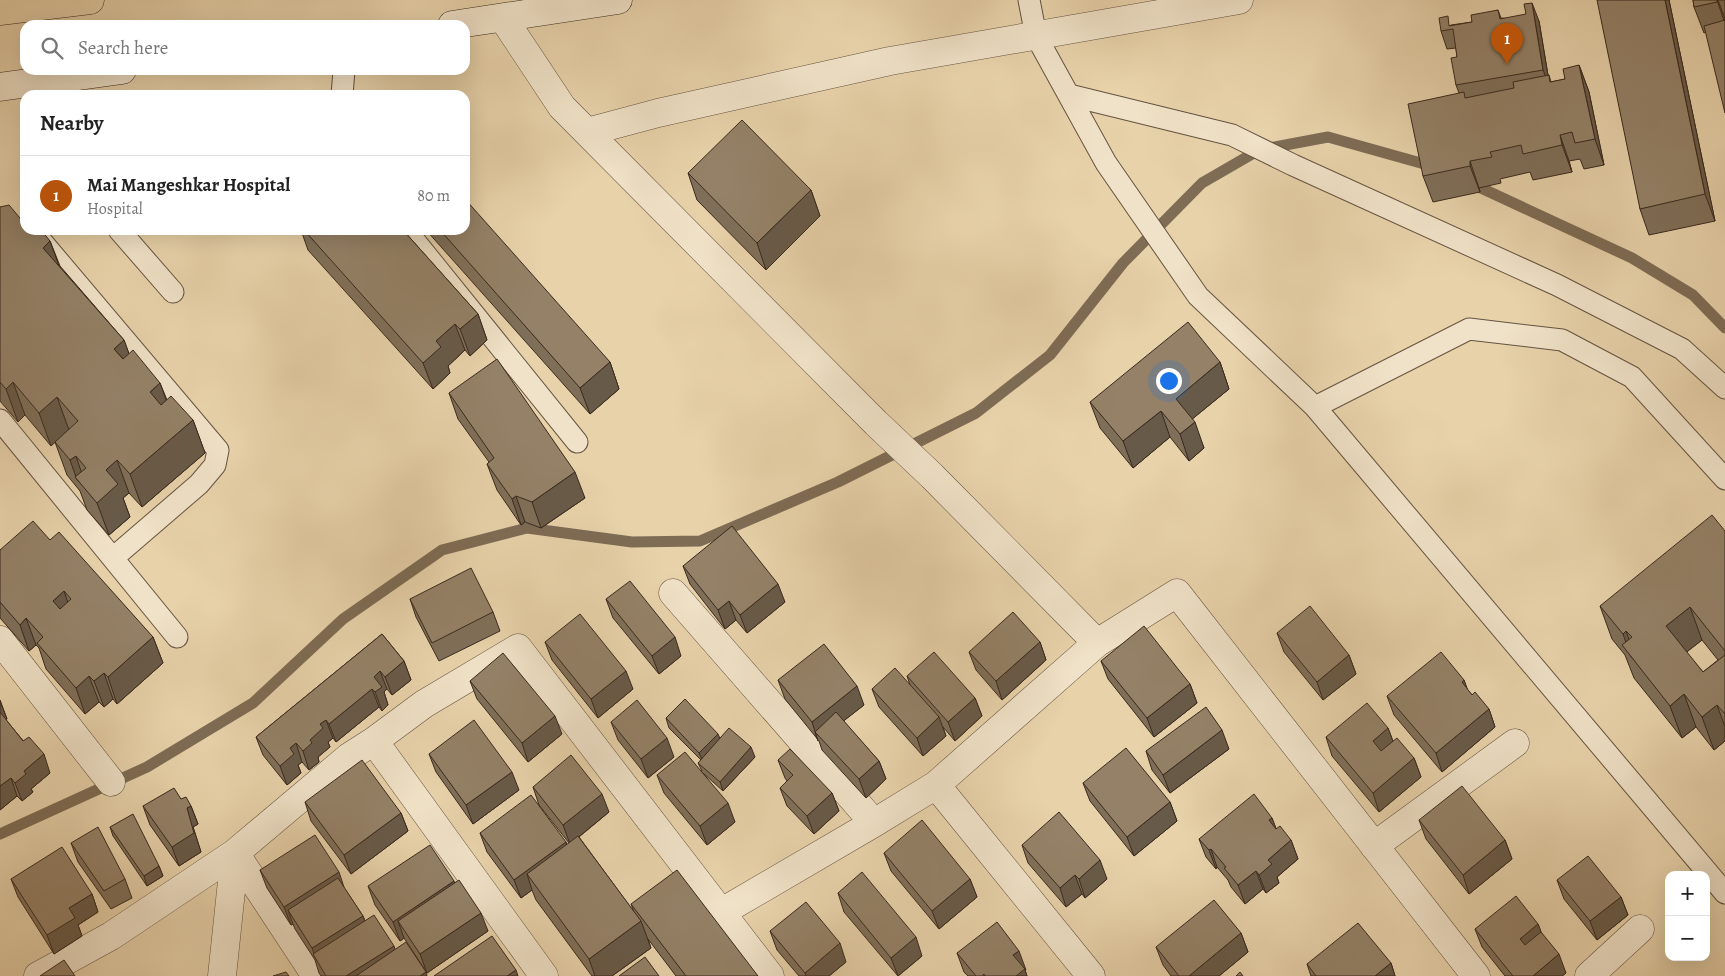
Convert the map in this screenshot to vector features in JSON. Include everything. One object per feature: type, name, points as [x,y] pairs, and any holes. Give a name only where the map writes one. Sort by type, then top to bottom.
[{"type":"highway","points":[[0,11],[90,0]]},
{"type":"street","points":[[470,23],[618,0]]},
{"type":"street","points":[[587,132],[658,113],[890,61],[1239,0]]},
{"type":"street","points":[[503,18],[562,107],[876,423],[932,476],[1096,643]]},
{"type":"street","points":[[0,87],[45,88],[101,75]]},
{"type":"street","points":[[673,593],[874,823]]},
{"type":"street","points":[[720,913],[936,785],[1096,643],[1177,593],[1476,976]]},
{"type":"street","points":[[0,640],[111,782]]},
{"type":"street","points":[[38,976],[111,936],[235,853],[349,757],[424,704],[518,648],[770,976]]},
{"type":"street","points":[[374,741],[544,976]]},
{"type":"street","points":[[1374,846],[1515,742]]},
{"type":"street","points":[[936,785],[1091,976]]},
{"type":"street","points":[[222,976],[235,853]]},
{"type":"street","points":[[235,853],[316,976]]},
{"type":"street","points":[[1589,976],[1640,929]]},
{"type":"lane","points":[[1028,0],[1036,36],[1106,163],[1198,296],[1315,407],[1725,893]]},
{"type":"lane","points":[[342,90],[344,75]]},
{"type":"lane","points":[[1069,95],[1232,135],[1293,166],[1556,285],[1682,349],[1725,388]]},
{"type":"lane","points":[[29,235],[218,450],[215,465],[199,484],[113,558]]},
{"type":"lane","points":[[123,235],[173,292]]},
{"type":"lane","points":[[410,235],[577,442]]},
{"type":"lane","points":[[1315,407],[1469,329],[1562,340],[1632,376],[1725,479]]},
{"type":"lane","points":[[0,420],[177,637]]},
{"type":"building","points":[[1597,0],[1665,0],[1705,194],[1640,209]]},
{"type":"building","points":[[1693,0],[1717,0],[1717,2],[1694,7]]},
{"type":"building","points":[[1532,3],[1543,70],[1456,85],[1451,58],[1457,57],[1453,29],[1441,31],[1439,18],[1448,16],[1449,26],[1472,22],[1471,15],[1498,10],[1500,19],[1526,14],[1524,4]]},
{"type":"building","points":[[1725,20],[1725,113],[1704,26]]},
{"type":"building","points":[[1579,65],[1595,139],[1575,143],[1572,132],[1560,135],[1562,145],[1523,154],[1521,145],[1490,152],[1492,157],[1470,161],[1470,166],[1423,176],[1408,104],[1464,92],[1465,98],[1514,88],[1513,82],[1549,75],[1550,82],[1565,79],[1563,69]]},
{"type":"building","points":[[742,120],[811,190],[757,243],[688,173]]},
{"type":"building","points":[[9,205],[20,218],[20,235],[45,235],[50,241],[43,248],[124,340],[114,349],[123,359],[133,350],[160,383],[150,392],[161,405],[171,396],[193,420],[130,474],[117,460],[106,470],[118,484],[97,503],[75,477],[86,468],[76,456],[70,460],[55,442],[78,421],[57,397],[39,413],[13,382],[6,389],[0,382],[0,207]]},
{"type":"building","points":[[470,205],[610,362],[580,388],[444,235],[470,235]]},
{"type":"building","points":[[308,235],[407,235],[478,314],[460,329],[455,324],[436,341],[441,347],[423,363]]},
{"type":"building","points":[[1188,322],[1220,362],[1176,399],[1195,422],[1180,434],[1161,411],[1123,441],[1090,402]]},
{"type":"building","points":[[497,359],[575,472],[532,502],[516,496],[512,499],[487,464],[494,458],[449,393]]},
{"type":"building","points":[[1712,515],[1725,531],[1725,651],[1690,607],[1666,626],[1703,672],[1725,655],[1725,714],[1717,705],[1702,717],[1684,694],[1670,706],[1622,645],[1632,637],[1626,631],[1623,634],[1600,606]]},
{"type":"building","points":[[33,521],[50,540],[59,532],[153,637],[108,677],[104,673],[94,681],[89,676],[76,688],[37,643],[43,637],[26,618],[20,625],[0,602],[0,550]],"holes":[[[64,591],[71,599],[60,609],[53,601]]]},
{"type":"building","points":[[732,526],[778,584],[740,615],[729,601],[718,610],[683,566]]},
{"type":"building","points":[[471,568],[493,612],[432,643],[410,599]]},
{"type":"building","points":[[630,581],[675,637],[652,656],[606,599]]},
{"type":"building","points":[[1310,606],[1349,655],[1317,682],[1277,633]]},
{"type":"building","points":[[1013,612],[1040,642],[996,681],[969,652]]},
{"type":"building","points":[[580,614],[626,671],[591,699],[545,642]]},
{"type":"building","points":[[1144,626],[1190,684],[1147,718],[1101,661]]},
{"type":"building","points":[[382,634],[404,661],[385,677],[380,671],[374,677],[382,687],[375,692],[372,689],[329,724],[326,720],[320,724],[323,728],[310,740],[312,743],[303,751],[296,743],[290,748],[294,754],[280,766],[256,737]]},
{"type":"building","points":[[824,644],[857,686],[812,722],[778,680]]},
{"type":"building","points":[[934,652],[975,698],[948,722],[907,676]]},
{"type":"building","points":[[1441,652],[1464,680],[1462,682],[1472,695],[1475,692],[1489,709],[1436,753],[1387,696]]},
{"type":"building","points":[[503,653],[555,716],[522,743],[470,681]]},
{"type":"building","points":[[895,668],[939,717],[917,738],[872,689]]},
{"type":"building","points":[[685,699],[718,734],[699,753],[666,718]]},
{"type":"building","points":[[637,700],[667,738],[641,759],[611,722]]},
{"type":"building","points":[[1367,703],[1388,728],[1373,741],[1381,751],[1397,738],[1414,758],[1373,793],[1326,737]]},
{"type":"building","points":[[1206,707],[1222,730],[1163,775],[1146,751]]},
{"type":"building","points":[[0,712],[23,741],[29,737],[44,754],[24,771],[26,774],[15,783],[11,778],[0,786]]},
{"type":"building","points":[[836,712],[879,761],[859,779],[815,732]]},
{"type":"building","points":[[474,720],[512,772],[466,805],[429,754]]},
{"type":"building","points":[[729,728],[751,747],[720,782],[698,763]]},
{"type":"building","points":[[1126,748],[1170,802],[1127,837],[1083,783]]},
{"type":"building","points":[[790,749],[832,793],[807,816],[780,788],[793,775],[778,760]]},
{"type":"building","points":[[685,752],[728,803],[700,826],[657,775]]},
{"type":"building","points":[[571,755],[602,794],[563,825],[533,787]]},
{"type":"building","points":[[362,760],[401,813],[344,855],[305,802]]},
{"type":"building","points":[[1462,786],[1505,840],[1463,875],[1419,820]]},
{"type":"building","points":[[174,788],[181,799],[186,797],[191,806],[187,808],[194,833],[172,847],[143,806]]},
{"type":"building","points":[[1254,794],[1272,818],[1269,820],[1276,829],[1280,826],[1291,840],[1268,860],[1272,864],[1259,875],[1256,871],[1238,885],[1211,849],[1209,850],[1199,839]]},
{"type":"building","points":[[531,795],[566,842],[514,880],[480,833]]},
{"type":"building","points":[[1059,812],[1100,860],[1079,879],[1075,875],[1060,888],[1022,845]]},
{"type":"building","points":[[133,814],[159,866],[144,876],[110,827]]},
{"type":"building","points":[[922,820],[970,879],[932,911],[884,853]]},
{"type":"building","points":[[98,827],[125,879],[104,891],[71,843]]},
{"type":"building","points":[[315,835],[339,872],[284,907],[260,870]]},
{"type":"building","points":[[578,836],[641,921],[589,959],[527,874]]},
{"type":"building","points":[[430,845],[454,881],[393,922],[368,886]]},
{"type":"building","points":[[62,847],[92,894],[69,908],[75,918],[47,935],[11,879]]},
{"type":"building","points":[[1588,856],[1621,897],[1590,921],[1557,880]]},
{"type":"building","points":[[677,870],[758,976],[686,976],[631,904]]},
{"type":"building","points":[[862,872],[916,937],[891,958],[838,893]]},
{"type":"building","points":[[338,878],[363,916],[312,948],[288,910]]},
{"type":"building","points":[[459,880],[481,913],[420,954],[398,921]]},
{"type":"building","points":[[1516,896],[1538,924],[1520,939],[1525,945],[1541,932],[1559,954],[1533,976],[1513,976],[1475,929]]},
{"type":"building","points":[[1214,900],[1241,933],[1189,976],[1179,976],[1156,947]]},
{"type":"building","points":[[806,902],[840,943],[805,973],[770,931]]},
{"type":"building","points":[[374,915],[394,946],[346,976],[326,976],[313,954]]},
{"type":"building","points":[[997,922],[1019,951],[1013,955],[1025,969],[1016,976],[985,976],[984,974],[976,976],[957,953]]},
{"type":"building","points":[[1358,923],[1391,963],[1375,976],[1316,976],[1307,964]]},
{"type":"building","points":[[492,936],[516,970],[507,976],[434,976]]},
{"type":"building","points":[[406,942],[426,972],[420,976],[356,976]]},
{"type":"building","points":[[645,957],[659,976],[619,976]]},
{"type":"building","points":[[64,960],[75,976],[40,976]]},
{"type":"building","points":[[286,972],[289,976],[273,976]]},
{"type":"waterway","points":[[0,834],[147,767],[253,703],[343,619],[442,550],[527,528],[632,542],[700,541],[838,482],[976,413],[1050,355],[1123,263],[1202,183],[1259,150],[1328,137],[1435,167]]},
{"type":"waterway","points":[[1468,182],[1632,258],[1693,295],[1725,328]]},
{"type":"place","name":"Mai Mangeshkar Hospital","points":[[1507,64]]}]
